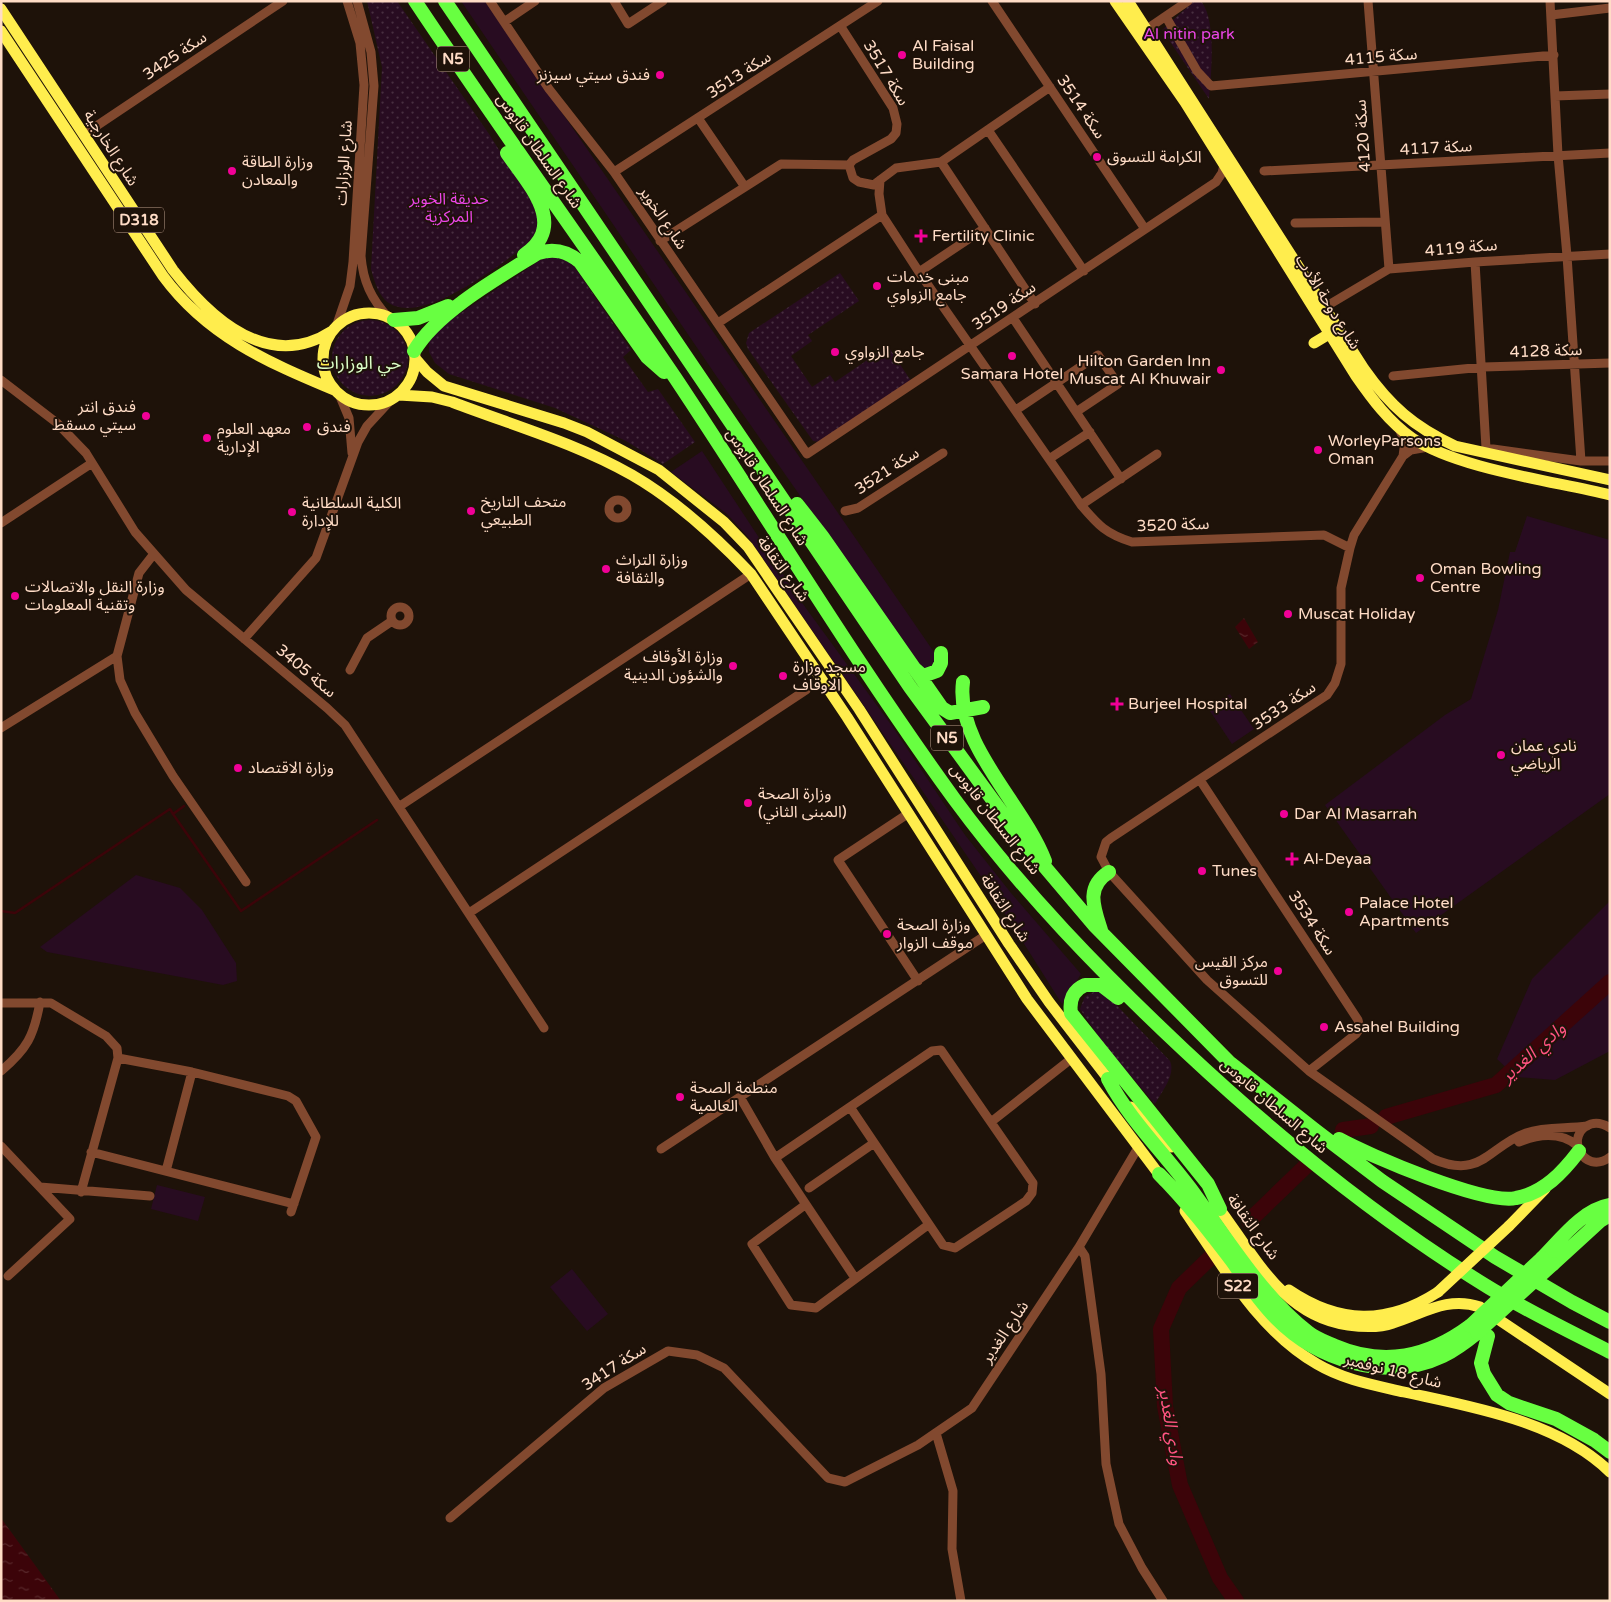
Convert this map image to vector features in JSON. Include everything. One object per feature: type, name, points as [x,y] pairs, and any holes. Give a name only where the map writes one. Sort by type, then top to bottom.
[{"type":"highway","name":"شارع السلطان قابوس","points":[[415,1],[492,116],[675,378],[890,706],[956,801],[987,841],[1088,958],[1240,1103],[1304,1156],[1369,1205],[1489,1287],[1610,1352]]},
{"type":"highway","name":"شارع السلطان قابوس","points":[[445,1],[910,687],[1048,874],[1103,935],[1229,1062],[1390,1186],[1496,1257],[1610,1322]]},
{"type":"highway","points":[[391,319],[429,315],[451,304],[534,248],[543,234],[545,217],[542,208],[499,140],[492,116]]},
{"type":"highway","points":[[415,354],[425,335],[446,314],[538,253],[556,250],[573,256],[580,262],[647,356],[675,378]]},
{"type":"highway","points":[[725,413],[822,536],[942,708],[950,713],[963,713],[983,708]]},
{"type":"highway","points":[[912,667],[923,676],[930,675],[937,671],[941,662],[941,653]]},
{"type":"highway","points":[[963,682],[963,713],[976,746],[1036,840],[1048,874]]},
{"type":"highway","points":[[1103,935],[1094,906],[1093,893],[1098,881],[1109,872]]},
{"type":"highway","points":[[1143,1012],[1130,1007],[1107,989],[1096,984],[1081,987],[1074,994],[1070,1004],[1074,1017],[1208,1184],[1220,1209]]},
{"type":"highway","points":[[1108,1079],[1118,1098],[1182,1178],[1265,1289],[1309,1334],[1344,1350],[1362,1355],[1398,1357],[1434,1349],[1450,1341],[1478,1332],[1548,1261],[1600,1220],[1610,1215]]},
{"type":"highway","points":[[1315,1130],[1333,1136],[1390,1164],[1495,1199],[1508,1200],[1525,1196],[1553,1180],[1578,1148]]},
{"type":"highway","points":[[1139,1146],[1145,1143],[1152,1145],[1175,1174],[1182,1178]]},
{"type":"highway","points":[[1159,1174],[1192,1209],[1266,1307],[1287,1328],[1322,1352],[1352,1363],[1370,1366],[1406,1366],[1442,1357],[1503,1312],[1548,1261],[1577,1223],[1589,1214],[1610,1205]]},
{"type":"highway","points":[[1496,1257],[1610,1310]]},
{"type":"highway","points":[[1478,1332],[1484,1374],[1497,1395],[1509,1403],[1565,1423],[1610,1452]]},
{"type":"main road","name":"شارع دوحة الأدب","points":[[1115,1],[1185,102],[1356,376],[1377,405],[1394,423],[1410,436],[1429,447],[1484,466],[1610,495]]},
{"type":"main road","name":"شارع دوحة الأدب","points":[[1128,1],[1382,394],[1397,411],[1432,435],[1478,452],[1610,480]]},
{"type":"main road","name":"شارع الخارجية","points":[[1,9],[54,101],[64,126],[163,276],[189,308],[221,334],[252,352],[337,392]]},
{"type":"main road","name":"شارع الخارجية","points":[[1,31],[54,101],[84,135],[173,270],[212,313],[244,335],[261,343],[281,347],[301,346],[320,340],[334,329]]},
{"type":"main road","points":[[64,126],[69,131],[84,135],[82,142],[84,155]]},
{"type":"main road","name":"D318","points":[[334,329],[348,318],[358,314],[368,313],[391,319]]},
{"type":"main road","points":[[391,319],[407,334],[415,354],[412,378],[395,397]]},
{"type":"main road","points":[[334,329],[327,340],[323,361],[328,381],[337,392]]},
{"type":"main road","points":[[1314,343],[1329,334]]},
{"type":"main road","name":"شارع الثقافة","points":[[415,354],[427,372],[444,386],[571,426],[659,470],[730,529],[762,566],[819,649],[1009,944],[1059,1016],[1130,1106],[1177,1153],[1278,1289],[1298,1305],[1319,1317],[1342,1324],[1379,1326],[1392,1324],[1444,1304],[1472,1304],[1480,1307],[1607,1391]]},
{"type":"main road","name":"D318","points":[[337,392],[351,402],[361,405],[381,404],[395,397]]},
{"type":"main road","name":"شارع الثقافة","points":[[395,397],[432,397],[452,402],[582,450],[647,484],[715,537],[751,574],[909,812],[1027,998],[1071,1060],[1139,1146]]},
{"type":"main road","points":[[730,529],[752,562],[751,574],[762,574],[819,649]]},
{"type":"main road","name":"شارع 18 نوفمبر","points":[[1139,1146],[1263,1320],[1285,1341],[1307,1358],[1331,1372],[1358,1382],[1534,1425],[1571,1442],[1610,1472]]},
{"type":"main road","points":[[1251,1252],[1288,1290],[1307,1301],[1338,1313],[1371,1317],[1393,1314],[1417,1305],[1438,1292],[1509,1226],[1553,1180]]},
{"type":"street","name":"سكة 3425","points":[[84,135],[283,1]]},
{"type":"street","name":"شارع الوزارات","points":[[334,329],[350,286],[353,262],[364,85],[358,34],[347,1]]},
{"type":"street","name":"شارع الخوير","points":[[490,1],[548,89],[614,172],[807,454]]},
{"type":"street","points":[[504,22],[535,1]]},
{"type":"street","points":[[614,1],[628,24],[663,1]]},
{"type":"street","name":"سكة 3513","points":[[614,172],[841,27],[878,1]]},
{"type":"street","name":"سكة 3514","points":[[993,1],[1145,230]]},
{"type":"street","points":[[1147,30],[1188,1]]},
{"type":"street","name":"سكة 4120","points":[[1368,1],[1389,270]]},
{"type":"street","points":[[1550,1],[1558,155],[1575,366],[1580,461]]},
{"type":"street","name":"شارع الوزارات","points":[[357,3],[371,52],[374,86],[361,256],[362,268],[376,305],[391,319]]},
{"type":"street","points":[[1551,15],[1610,8]]},
{"type":"street","name":"سكة 4115","points":[[1166,17],[1197,71],[1211,86],[1373,73],[1554,55]]},
{"type":"street","name":"سكة 3517","points":[[841,27],[892,108],[897,124],[896,133],[891,139],[853,160],[849,165]]},
{"type":"street","points":[[878,185],[896,168],[941,162],[1050,88]]},
{"type":"street","points":[[1555,96],[1610,94]]},
{"type":"street","points":[[698,118],[745,188]]},
{"type":"street","points":[[988,130],[1084,271]]},
{"type":"street","name":"سكة 4117","points":[[1264,171],[1610,153]]},
{"type":"street","points":[[941,162],[1035,304]]},
{"type":"street","points":[[660,241],[781,164],[849,165],[852,178],[858,182],[878,185]]},
{"type":"street","points":[[1216,182],[1224,165]]},
{"type":"street","points":[[1216,182],[1226,181],[1236,185]]},
{"type":"street","name":"سكة 3519","points":[[807,454],[1216,182]]},
{"type":"street","points":[[878,185],[882,214],[970,347]]},
{"type":"street","points":[[718,323],[882,214]]},
{"type":"street","points":[[1294,223],[1385,222]]},
{"type":"street","points":[[919,272],[985,228]]},
{"type":"street","name":"سكة 4119","points":[[1325,307],[1389,270],[1475,262],[1610,254]]},
{"type":"street","points":[[1475,262],[1483,367],[1486,448],[1580,461],[1610,461]]},
{"type":"street","points":[[1013,318],[1121,479]]},
{"type":"street","name":"سكة 3520","points":[[970,347],[1081,505],[1100,528],[1132,542],[1324,536],[1350,548]]},
{"type":"street","points":[[1016,410],[1098,355],[1118,384],[1076,412]]},
{"type":"street","name":"سكة 4128","points":[[1393,376],[1483,367],[1575,366],[1610,363]]},
{"type":"street","name":"سكة 3405","points":[[1,380],[57,423],[86,453],[135,532],[153,555],[186,590],[328,708],[345,726],[400,806],[544,1028]]},
{"type":"street","points":[[337,392],[350,425],[351,458]]},
{"type":"street","points":[[244,639],[316,558],[351,458],[367,426],[395,397]]},
{"type":"street","points":[[1394,423],[1405,441],[1403,456]]},
{"type":"street","points":[[1049,459],[1090,432]]},
{"type":"street","points":[[1403,456],[1411,450],[1429,447]]},
{"type":"street","name":"سكة 3521","points":[[845,511],[858,508],[943,453]]},
{"type":"street","points":[[1081,505],[1157,454]]},
{"type":"street","name":"سكة 3533","points":[[1109,872],[1101,857],[1106,842],[1316,703],[1332,690],[1341,664],[1341,588],[1350,548],[1354,535],[1403,456]]},
{"type":"street","points":[[1,523],[92,463]]},
{"type":"street","points":[[153,555],[139,573],[117,656],[120,680],[135,713],[173,776],[246,882]]},
{"type":"street","points":[[400,806],[751,574]]},
{"type":"street","points":[[350,670],[367,638],[392,621]]},
{"type":"street","points":[[1,728],[117,656]]},
{"type":"street","points":[[469,913],[806,690]]},
{"type":"street","name":"سكة 3534","points":[[1200,780],[1358,1020],[1360,1028],[1356,1034],[1309,1071]]},
{"type":"street","points":[[909,812],[838,860],[918,981]]},
{"type":"street","points":[[1109,872],[1207,980],[1309,1071],[1433,1159],[1448,1164],[1464,1165],[1485,1159],[1512,1139],[1528,1132],[1587,1126],[1597,1123],[1610,1128]]},
{"type":"street","points":[[661,1149],[986,935]]},
{"type":"street","points":[[1,1071],[26,1047],[37,1020],[40,1002]]},
{"type":"street","points":[[1,1003],[51,1003],[106,1036],[117,1048],[118,1058],[90,1152],[81,1192]]},
{"type":"street","points":[[775,1158],[850,1107],[932,1052],[941,1050],[1033,1184],[1032,1193],[1026,1201],[955,1248],[943,1245],[850,1107]]},
{"type":"street","points":[[90,1152],[166,1171],[292,1208],[316,1137],[296,1101],[288,1096],[192,1072],[118,1058]]},
{"type":"street","points":[[991,1122],[1071,1060]]},
{"type":"street","points":[[166,1171],[192,1072]]},
{"type":"street","points":[[740,1097],[775,1158],[854,1278]]},
{"type":"street","points":[[1578,1148],[1580,1132],[1587,1126]]},
{"type":"street","points":[[1496,1152],[1522,1141],[1543,1136],[1562,1137],[1578,1148],[1590,1161],[1608,1160]]},
{"type":"street","points":[[809,1188],[874,1143]]},
{"type":"street","points":[[1,1146],[70,1219],[8,1276]]},
{"type":"street","name":"شارع الغدير","points":[[845,1482],[918,1445],[972,1408],[1079,1247],[1139,1146]]},
{"type":"street","points":[[40,1187],[81,1192],[150,1196]]},
{"type":"street","points":[[805,1205],[752,1244],[791,1306],[816,1308],[928,1225]]},
{"type":"street","points":[[1079,1247],[1085,1256],[1101,1374],[1106,1464],[1119,1524],[1142,1568],[1163,1601]]},
{"type":"street","name":"سكة 3417","points":[[450,1518],[604,1388],[668,1351],[697,1355],[724,1368],[828,1478],[845,1482]]},
{"type":"street","points":[[936,1433],[953,1491],[952,1549],[961,1601]]},
{"type":"green space","name":"حديقة الخوير المركزية","points":[[367,1],[397,1],[489,134],[539,213],[540,229],[531,242],[460,290],[438,301],[418,307],[400,307],[385,300],[378,289],[371,269],[382,67]]},
{"type":"green space","points":[[461,1],[485,1],[936,655],[936,665],[928,669],[920,667],[717,377]]},
{"type":"green space","name":"Al nitin park","points":[[1201,1],[1206,10],[1211,34],[1212,62],[1209,99],[1162,30],[1193,2]]},
{"type":"green space","points":[[563,256],[574,266],[631,350],[623,357],[648,392],[658,389],[695,442],[663,464],[626,441],[555,408],[449,374],[435,363],[429,352],[429,339],[434,331],[545,257]]},
{"type":"green space","points":[[840,273],[859,301],[808,335],[812,341],[791,356],[812,387],[830,375],[835,382],[888,346],[911,381],[819,442],[813,441],[748,349],[746,343],[749,333]]},
{"type":"green space","points":[[363,320],[377,320],[391,326],[402,337],[408,351],[405,373],[397,385],[377,396],[363,396],[349,390],[338,379],[332,365],[332,351],[338,337],[349,326]]},
{"type":"green space","points":[[702,451],[800,600],[892,726],[965,835],[1011,893],[1081,974],[1062,1004],[987,885],[748,537],[727,514],[671,472]]},
{"type":"green space","name":"نادي عمان الرياضي","points":[[1527,516],[1610,540],[1610,794],[1416,933],[1325,805],[1445,715],[1471,699],[1498,610],[1510,552],[1515,552]]},
{"type":"green space","points":[[1230,694],[1254,729],[1232,744],[1208,708]]},
{"type":"green space","points":[[136,875],[180,888],[202,910],[236,963],[237,981],[223,985],[47,952],[40,947]]},
{"type":"green space","points":[[1610,901],[1610,1051],[1555,1080],[1516,1077],[1497,1059],[1532,979]]},
{"type":"green space","points":[[1096,991],[1104,992],[1170,1061],[1170,1077],[1155,1104],[1105,1046],[1080,1009],[1085,996]]},
{"type":"green space","points":[[157,1185],[205,1197],[198,1221],[151,1209]]},
{"type":"green space","points":[[572,1269],[608,1314],[587,1331],[550,1287]]},
{"type":"water","points":[[1244,618],[1258,642],[1249,649],[1235,627]]},
{"type":"water","points":[[1,1518],[61,1601],[1,1601]]},
{"type":"waterway","points":[[1,911],[15,913],[170,809],[173,814],[184,806]]},
{"type":"waterway","points":[[173,814],[241,911],[377,820]]},
{"type":"waterway","name":"وادي الغدير","points":[[1386,1117],[1496,1085],[1610,982]]},
{"type":"waterway","name":"وادي الغدير","points":[[1343,1130],[1371,1126]]},
{"type":"waterway","name":"وادي الغدير","points":[[1249,1221],[1309,1163]]},
{"type":"waterway","name":"وادي الغدير","points":[[1212,1256],[1179,1288],[1161,1329],[1165,1406],[1180,1485],[1220,1578],[1236,1601]]},
{"type":"place","name":"Al Faisal Building","points":[[902,55]]},
{"type":"place","name":"فندق سيتي سيزنز","points":[[660,75]]},
{"type":"place","name":"الكرامة للتسوق","points":[[1097,157]]},
{"type":"place","name":"وزارة الطاقة والمعادن","points":[[232,171]]},
{"type":"place","name":"Fertility Clinic","points":[[921,236]]},
{"type":"place","name":"مبنى خدمات جامع الزواوي","points":[[877,286]]},
{"type":"place","name":"جامع الزواوي","points":[[835,352]]},
{"type":"place","name":"Samara Hotel","points":[[1012,356]]},
{"type":"place","name":"Hilton Garden Inn Muscat Al Khuwair","points":[[1221,370]]},
{"type":"place","name":"فندق انتر سيتي مسقط","points":[[146,416]]},
{"type":"place","name":"فندق","points":[[307,427]]},
{"type":"place","name":"معهد العلوم الإدارية","points":[[207,438]]},
{"type":"place","name":"WorleyParsons Oman","points":[[1318,450]]},
{"type":"place","name":"متحف التاريخ الطبيعي","points":[[471,511]]},
{"type":"place","name":"الكلية السلطانية للإدارة","points":[[292,512]]},
{"type":"place","name":"وزارة التراث والثقافة","points":[[606,569]]},
{"type":"place","name":"Oman Bowling Centre","points":[[1420,578]]},
{"type":"place","name":"وزارة النقل والاتصالات وتقنية المعلومات","points":[[15,596]]},
{"type":"place","name":"Muscat Holiday","points":[[1288,614]]},
{"type":"place","name":"وزارة الأوقاف والشؤون الدينية","points":[[733,666]]},
{"type":"place","name":"مسجد وزارة الاوقاف","points":[[783,676]]},
{"type":"place","name":"Burjeel Hospital","points":[[1117,704]]},
{"type":"place","name":"نادي عمان الرياضي","points":[[1501,755]]},
{"type":"place","name":"وزارة الاقتصاد","points":[[238,768]]},
{"type":"place","name":"وزارة الصحة (المبنى الثاني)","points":[[748,803]]},
{"type":"place","name":"Dar Al Masarrah","points":[[1284,814]]},
{"type":"place","name":"Al-Deyaa","points":[[1292,859]]},
{"type":"place","name":"Tunes","points":[[1202,871]]},
{"type":"place","name":"Palace Hotel Apartments","points":[[1349,912]]},
{"type":"place","name":"وزارة الصحة موقف الزوار","points":[[887,934]]},
{"type":"place","name":"مركز القيس للتسوق","points":[[1278,971]]},
{"type":"place","name":"Assahel Building","points":[[1324,1027]]},
{"type":"place","name":"منطمة الصحة العالمية","points":[[680,1097]]},
{"type":"district","name":"حي الوزارات","points":[[359,363]]}]
